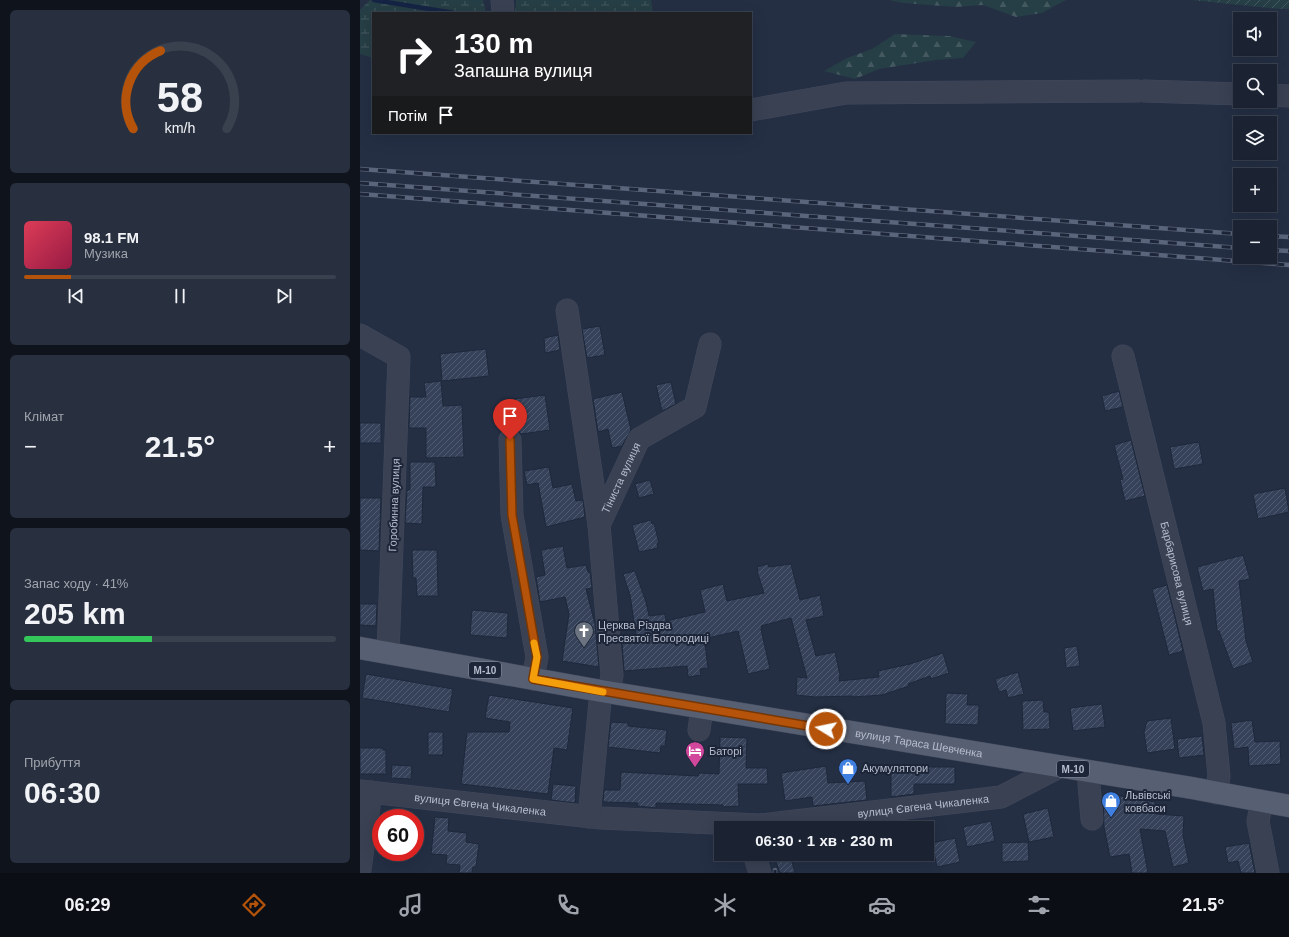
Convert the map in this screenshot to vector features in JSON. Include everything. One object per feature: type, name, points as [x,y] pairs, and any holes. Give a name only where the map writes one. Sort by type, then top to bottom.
[{"type":"main road","name":"вулиця Тараса Шевченка","points":[[360,648],[605,692],[1289,806]]},
{"type":"street","points":[[502,0],[503,12]]},
{"type":"street","points":[[752,110],[846,93],[1141,91],[1233,94]]},
{"type":"street","points":[[1277,95],[1289,96]]},
{"type":"street","name":"Тіниста вулиця","points":[[567,310],[599,525],[612,675],[605,692]]},
{"type":"street","name":"Горобинна вулиця","points":[[360,335],[399,357],[388,653]]},
{"type":"street","name":"Тіниста вулиця","points":[[599,525],[639,439],[695,408],[710,344]]},
{"type":"street","name":"Барбарисова вулиця","points":[[1123,356],[1214,724],[1218,776],[1216,793]]},
{"type":"street","points":[[510,440],[512,515],[537,657],[533,679]]},
{"type":"street","points":[[589,817],[605,692]]},
{"type":"street","points":[[699,730],[702,708]]},
{"type":"street","name":"вулиця Євгена Чикаленка","points":[[795,821],[1002,797],[1059,767]]},
{"type":"street","points":[[1090,772],[1089,784],[1092,819]]},
{"type":"street","name":"вулиця Євгена Чикаленка","points":[[360,869],[366,792],[589,817],[714,824]]},
{"type":"street","points":[[1262,801],[1258,821],[1268,873]]},
{"type":"street","points":[[756,861],[760,873]]},
{"type":"green space","points":[[370,0],[483,0],[486,12],[372,12],[372,58],[360,54],[360,10]]},
{"type":"green space","points":[[516,0],[651,0],[653,12],[515,12]]},
{"type":"green space","points":[[889,0],[1066,0],[1042,13],[1016,17],[983,5],[955,7],[903,3]]},
{"type":"green space","points":[[1191,0],[1289,0],[1289,9],[1279,9]]},
{"type":"green space","points":[[895,34],[949,36],[976,42],[963,58],[936,60],[879,69],[855,79],[824,71],[847,58],[872,49]]},
{"type":"building","points":[[600,326],[605,355],[587,358],[582,329]]},
{"type":"building","points":[[558,335],[560,350],[545,353],[544,338]]},
{"type":"building","points":[[486,349],[489,376],[442,381],[440,354]]},
{"type":"building","points":[[441,381],[443,406],[462,405],[464,457],[426,458],[426,428],[409,428],[410,397],[426,397],[424,383]]},
{"type":"building","points":[[671,382],[676,404],[662,411],[656,385]]},
{"type":"building","points":[[1119,391],[1123,407],[1105,411],[1102,396]]},
{"type":"building","points":[[622,392],[631,430],[622,446],[612,448],[608,429],[598,432],[593,399]]},
{"type":"building","points":[[545,395],[550,430],[521,434],[518,431],[514,399]]},
{"type":"building","points":[[360,423],[381,423],[381,443],[360,443]]},
{"type":"building","points":[[1131,440],[1145,496],[1125,501],[1120,480],[1123,479],[1114,445]]},
{"type":"building","points":[[1199,442],[1203,464],[1174,469],[1170,447]]},
{"type":"building","points":[[410,462],[435,462],[436,487],[423,487],[422,524],[405,523],[407,490],[410,490]]},
{"type":"building","points":[[549,467],[553,488],[572,484],[576,501],[583,500],[585,517],[546,527],[538,483],[527,485],[524,471]]},
{"type":"building","points":[[650,480],[654,494],[639,498],[635,484]]},
{"type":"building","points":[[1285,488],[1289,512],[1258,519],[1253,494]]},
{"type":"building","points":[[360,498],[381,498],[379,551],[360,550]]},
{"type":"building","points":[[651,520],[652,524],[654,523],[659,543],[657,543],[658,548],[639,552],[632,525]]},
{"type":"building","points":[[563,546],[567,568],[586,565],[588,572],[590,572],[592,588],[586,589],[595,624],[599,667],[562,661],[569,614],[565,597],[540,602],[536,577],[545,575],[541,550]]},
{"type":"building","points":[[412,550],[437,550],[438,596],[417,596],[416,578],[413,578]]},
{"type":"building","points":[[1243,555],[1250,579],[1239,581],[1246,641],[1253,662],[1233,669],[1219,631],[1217,631],[1213,589],[1203,591],[1197,567]]},
{"type":"building","points":[[768,564],[769,567],[791,564],[800,600],[820,595],[824,616],[806,620],[816,656],[835,652],[840,675],[839,681],[879,677],[878,671],[910,664],[943,653],[949,673],[931,679],[930,676],[908,684],[909,686],[882,695],[815,697],[796,695],[797,677],[807,678],[791,618],[761,626],[770,669],[748,674],[738,631],[708,638],[709,642],[705,643],[708,668],[700,669],[701,675],[688,677],[687,666],[624,671],[622,643],[637,642],[630,595],[623,574],[635,571],[646,602],[649,616],[665,614],[666,621],[705,612],[700,590],[723,584],[727,601],[764,593],[757,567]]},
{"type":"building","points":[[1167,585],[1183,651],[1169,655],[1152,589]]},
{"type":"building","points":[[360,604],[377,604],[376,626],[360,625]]},
{"type":"building","points":[[472,610],[508,613],[507,638],[470,635]]},
{"type":"building","points":[[1077,646],[1080,666],[1066,668],[1064,648]]},
{"type":"building","points":[[1018,672],[1024,694],[1008,698],[1006,690],[999,692],[995,679]]},
{"type":"building","points":[[366,674],[453,689],[449,712],[362,698]]},
{"type":"building","points":[[946,693],[968,694],[967,705],[979,705],[978,725],[945,724]]},
{"type":"building","points":[[489,695],[573,708],[567,750],[554,748],[548,794],[461,784],[467,732],[509,732],[510,722],[485,718]]},
{"type":"building","points":[[1043,700],[1044,712],[1049,712],[1050,729],[1023,730],[1022,701]]},
{"type":"building","points":[[1102,704],[1105,727],[1073,731],[1070,708]]},
{"type":"building","points":[[1171,718],[1175,749],[1147,753],[1144,732],[1147,721]]},
{"type":"building","points":[[1252,720],[1255,742],[1280,741],[1281,764],[1249,766],[1248,747],[1234,749],[1231,723]]},
{"type":"building","points":[[611,722],[628,723],[628,726],[667,730],[665,746],[661,746],[660,753],[608,747]]},
{"type":"building","points":[[428,732],[443,732],[443,755],[428,755]]},
{"type":"building","points":[[1202,736],[1204,755],[1179,758],[1177,739]]},
{"type":"building","points":[[720,737],[747,738],[746,768],[767,768],[768,784],[738,784],[739,806],[723,807],[723,805],[656,803],[656,808],[637,806],[638,803],[603,802],[604,790],[620,790],[621,772],[698,776],[699,773],[719,774]]},
{"type":"building","points":[[360,748],[383,748],[383,750],[386,750],[386,774],[360,774]]},
{"type":"building","points":[[392,765],[412,766],[411,779],[391,778]]},
{"type":"building","points":[[826,766],[828,783],[865,781],[867,800],[813,806],[812,797],[785,801],[781,773]]},
{"type":"building","points":[[891,767],[955,767],[955,784],[914,784],[914,794],[891,797]]},
{"type":"building","points":[[553,784],[576,786],[575,803],[551,800]]},
{"type":"building","points":[[1103,793],[1155,802],[1156,814],[1184,816],[1183,835],[1189,863],[1173,867],[1165,831],[1140,829],[1148,873],[1132,873],[1129,854],[1110,857],[1104,827]]},
{"type":"building","points":[[1048,808],[1054,837],[1029,842],[1023,814]]},
{"type":"building","points":[[435,817],[449,818],[448,831],[467,833],[466,842],[479,844],[476,867],[473,867],[472,873],[459,873],[460,865],[446,864],[447,855],[431,854]]},
{"type":"building","points":[[991,821],[995,841],[967,847],[963,827]]},
{"type":"building","points":[[955,838],[960,862],[937,867],[934,853],[934,843]]},
{"type":"building","points":[[1028,842],[1029,861],[1002,862],[1002,843]]},
{"type":"building","points":[[1249,843],[1255,873],[1241,873],[1238,861],[1228,863],[1225,847]]},
{"type":"building","points":[[776,861],[792,861],[795,873],[780,873]]},
{"type":"waterway","points":[[374,0],[448,12]]},
{"type":"railway","points":[[360,169],[1233,233]]},
{"type":"railway","points":[[360,183],[1233,247]]},
{"type":"railway","points":[[360,194],[1289,265]]},
{"type":"railway","points":[[1277,236],[1289,237]]},
{"type":"railway","points":[[1277,250],[1289,251]]},
{"type":"slow traffic","points":[[534,643],[537,657],[533,679],[603,692]]},
{"type":"place","name":"Церква Різдва Пресвятої Богородиці","points":[[584,648]]},
{"type":"place","name":"Баторі","points":[[695,768]]},
{"type":"place","name":"Акумулятори","points":[[848,785]]},
{"type":"place","name":"Львівські ковбаси","points":[[1111,818]]},
{"type":"route","points":[[510,440],[512,515],[537,657],[533,679],[826,729]]}]
